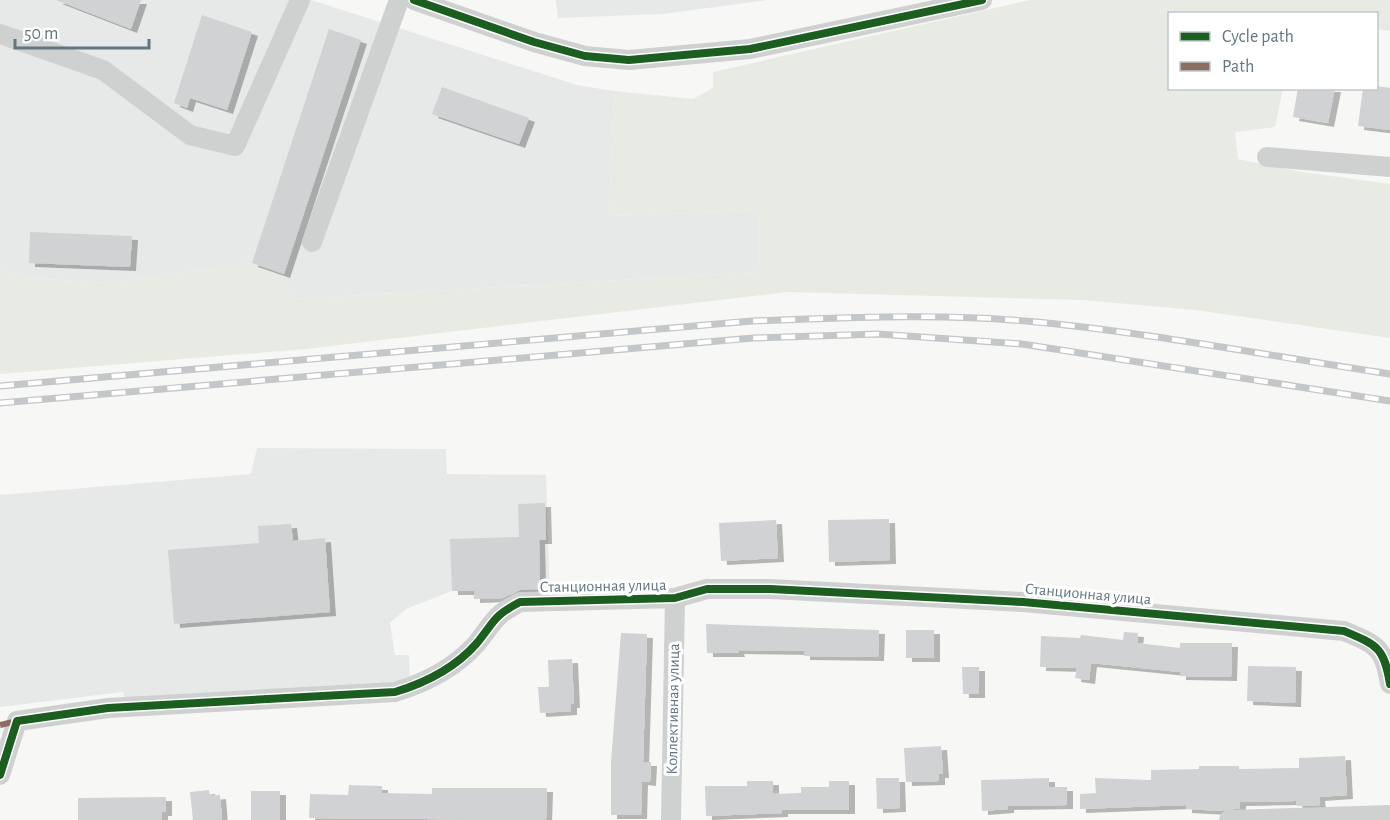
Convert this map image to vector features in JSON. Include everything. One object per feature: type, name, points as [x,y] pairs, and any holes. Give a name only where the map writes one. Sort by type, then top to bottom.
[{"type":"street","points":[[0,34],[103,69],[190,135],[235,146],[300,0]]},
{"type":"street","points":[[312,242],[399,0]]},
{"type":"street","points":[[414,0],[534,42],[585,56],[629,60],[750,50],[982,0]]},
{"type":"street","points":[[1267,157],[1390,167]]},
{"type":"street","name":"Станционная улица","points":[[0,775],[17,721],[108,708],[395,693],[418,685],[459,660],[477,643],[499,612],[520,602],[675,598],[707,589],[889,594],[1023,602],[1344,631],[1375,645],[1386,657],[1390,684]]},
{"type":"street","name":"Коллективная улица","points":[[671,820],[675,598]]},
{"type":"street","points":[[1229,820],[1390,814]]},
{"type":"shaded area","points":[[0,0],[311,0],[577,85],[614,91],[609,216],[758,211],[759,272],[292,299],[252,263],[110,283],[45,279],[0,271]]},
{"type":"shaded area","points":[[556,0],[768,0],[663,14],[558,18]]},
{"type":"shaded area","points":[[1030,0],[1390,0],[1390,31],[1378,29],[1378,12],[1168,12],[1168,90],[1283,90],[1275,127],[1235,132],[1238,159],[1302,172],[1390,184],[1390,338],[1195,310],[1082,300],[787,292],[306,349],[0,374],[0,271],[45,279],[110,283],[252,263],[284,274],[292,299],[759,272],[758,211],[609,216],[614,91],[693,99],[713,88],[713,72]]},
{"type":"shaded area","points":[[257,448],[446,449],[447,474],[546,475],[550,596],[474,599],[473,591],[452,591],[406,609],[390,623],[395,655],[409,655],[410,680],[386,688],[126,704],[123,692],[0,707],[0,495],[251,474]]},
{"type":"building","points":[[56,0],[141,0],[131,29]]},
{"type":"building","points":[[202,15],[252,32],[227,110],[190,98],[187,108],[174,103]]},
{"type":"building","points":[[329,29],[361,40],[284,274],[252,263]]},
{"type":"building","points":[[1378,86],[1390,88],[1390,130],[1358,126],[1363,90],[1378,90]]},
{"type":"building","points":[[442,87],[529,118],[519,144],[432,114]]},
{"type":"building","points":[[1298,90],[1335,90],[1328,123],[1293,117]]},
{"type":"building","points":[[30,232],[132,236],[130,267],[29,263]]},
{"type":"building","points":[[545,503],[546,540],[539,540],[540,581],[550,581],[550,589],[520,590],[503,598],[474,599],[474,591],[452,591],[450,539],[519,537],[518,504]]},
{"type":"building","points":[[889,519],[890,560],[829,562],[828,520]]},
{"type":"building","points":[[776,520],[778,558],[721,561],[719,523]]},
{"type":"building","points":[[291,524],[293,541],[325,538],[330,612],[174,624],[168,550],[259,543],[258,526]]},
{"type":"building","points":[[706,624],[879,630],[878,657],[804,656],[804,651],[738,650],[739,653],[707,653]]},
{"type":"building","points":[[906,630],[934,630],[934,658],[906,658]]},
{"type":"building","points":[[1124,632],[1138,633],[1137,643],[1180,648],[1180,643],[1232,643],[1231,677],[1180,676],[1180,672],[1091,663],[1089,680],[1075,678],[1077,668],[1040,667],[1041,636],[1080,638],[1081,635],[1123,640]]},
{"type":"building","points":[[621,633],[647,634],[643,762],[651,762],[650,782],[642,781],[641,815],[611,815],[611,762]]},
{"type":"building","points":[[572,659],[574,704],[571,704],[571,711],[540,713],[538,687],[549,687],[548,660]]},
{"type":"building","points":[[1248,666],[1296,667],[1295,703],[1247,701]]},
{"type":"building","points":[[962,667],[979,667],[979,694],[963,694]]},
{"type":"building","points":[[941,746],[943,774],[939,774],[939,781],[906,782],[904,748]]},
{"type":"building","points":[[1345,756],[1347,795],[1319,797],[1320,805],[1297,806],[1296,801],[1240,802],[1240,808],[1222,811],[1186,809],[1186,805],[1080,809],[1080,794],[1096,793],[1095,778],[1151,780],[1151,770],[1199,769],[1199,766],[1239,766],[1239,769],[1299,768],[1299,758]]},
{"type":"building","points":[[876,778],[899,778],[900,808],[877,809]]},
{"type":"building","points":[[1049,778],[1049,787],[1067,787],[1067,805],[1008,806],[1008,809],[982,811],[981,780]]},
{"type":"building","points":[[747,781],[773,781],[773,794],[801,793],[801,787],[829,787],[829,781],[849,781],[849,810],[782,810],[782,813],[706,816],[705,786],[747,786]]},
{"type":"building","points":[[349,785],[382,786],[382,793],[432,794],[432,788],[547,788],[546,820],[309,818],[310,794],[348,795]]},
{"type":"building","points":[[209,790],[210,796],[220,795],[222,820],[193,820],[190,792]]},
{"type":"building","points":[[251,791],[280,791],[280,820],[251,820]]},
{"type":"building","points":[[166,797],[166,812],[162,812],[162,820],[78,820],[78,798]]},
{"type":"railway","points":[[0,386],[752,321],[889,317],[957,317],[1071,326],[1163,338],[1390,374]]},
{"type":"railway","points":[[0,403],[753,338],[878,334],[1022,344],[1390,401]]},
{"type":"marked path","points":[[0,725],[17,721]]},
{"type":"cycle path","points":[[414,0],[534,42],[585,56],[629,60],[750,49],[982,0]]},
{"type":"cycle path","points":[[0,775],[17,721],[108,708],[395,692],[429,679],[460,660],[499,615],[520,602],[675,598],[707,589],[770,589],[1023,602],[1344,631],[1377,649],[1385,662],[1390,684]]}]
